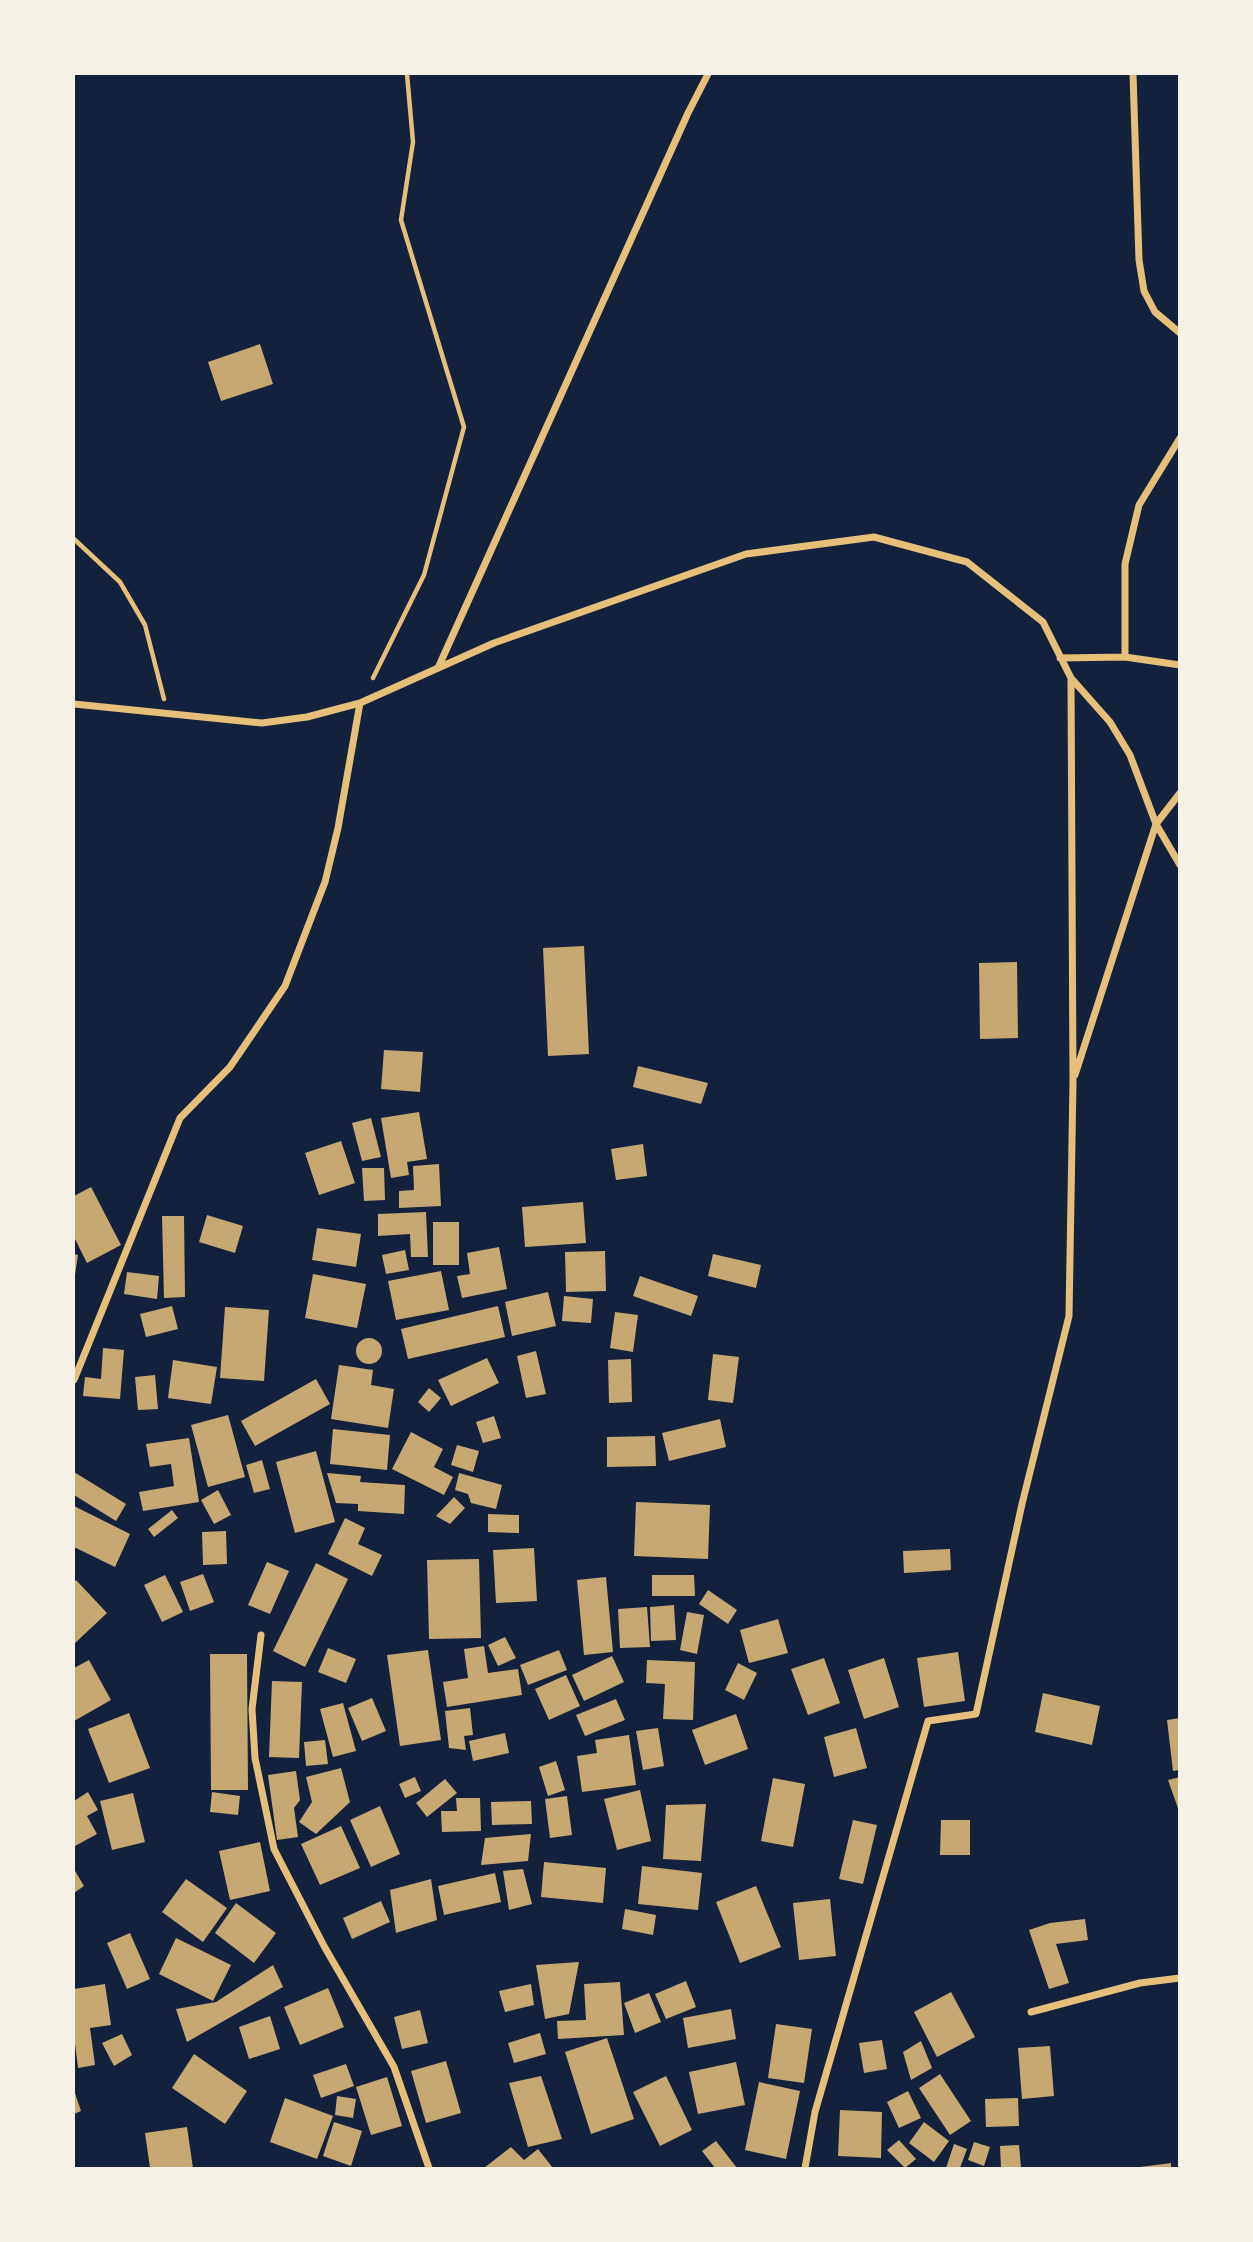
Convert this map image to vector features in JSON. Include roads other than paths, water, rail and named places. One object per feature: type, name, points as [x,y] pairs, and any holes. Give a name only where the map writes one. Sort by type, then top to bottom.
[{"type":"street","points":[[437,669],[708,74]]},
{"type":"street","points":[[1133,74],[1139,260],[1144,291],[1155,312],[1180,333]]},
{"type":"street","points":[[1125,657],[1125,564],[1139,505],[1180,438]]},
{"type":"street","points":[[74,704],[262,723],[307,717],[360,703],[494,643],[746,554],[874,537],[967,562],[1043,622],[1071,677],[1110,722],[1130,755],[1156,824],[1180,865]]},
{"type":"street","points":[[1060,658],[1125,657],[1180,665]]},
{"type":"street","points":[[805,2168],[815,2112],[928,1721],[976,1714],[1022,1504],[1069,1317],[1073,1082],[1071,677]]},
{"type":"street","points":[[74,1380],[180,1118],[230,1067],[285,986],[325,882],[338,828],[360,703]]},
{"type":"street","points":[[1073,1082],[1156,824],[1180,793]]},
{"type":"street","points":[[261,1635],[252,1709],[255,1758],[274,1849],[324,1946],[394,2067],[429,2168]]},
{"type":"street","points":[[1031,2012],[1140,1983],[1180,1978]]}]
